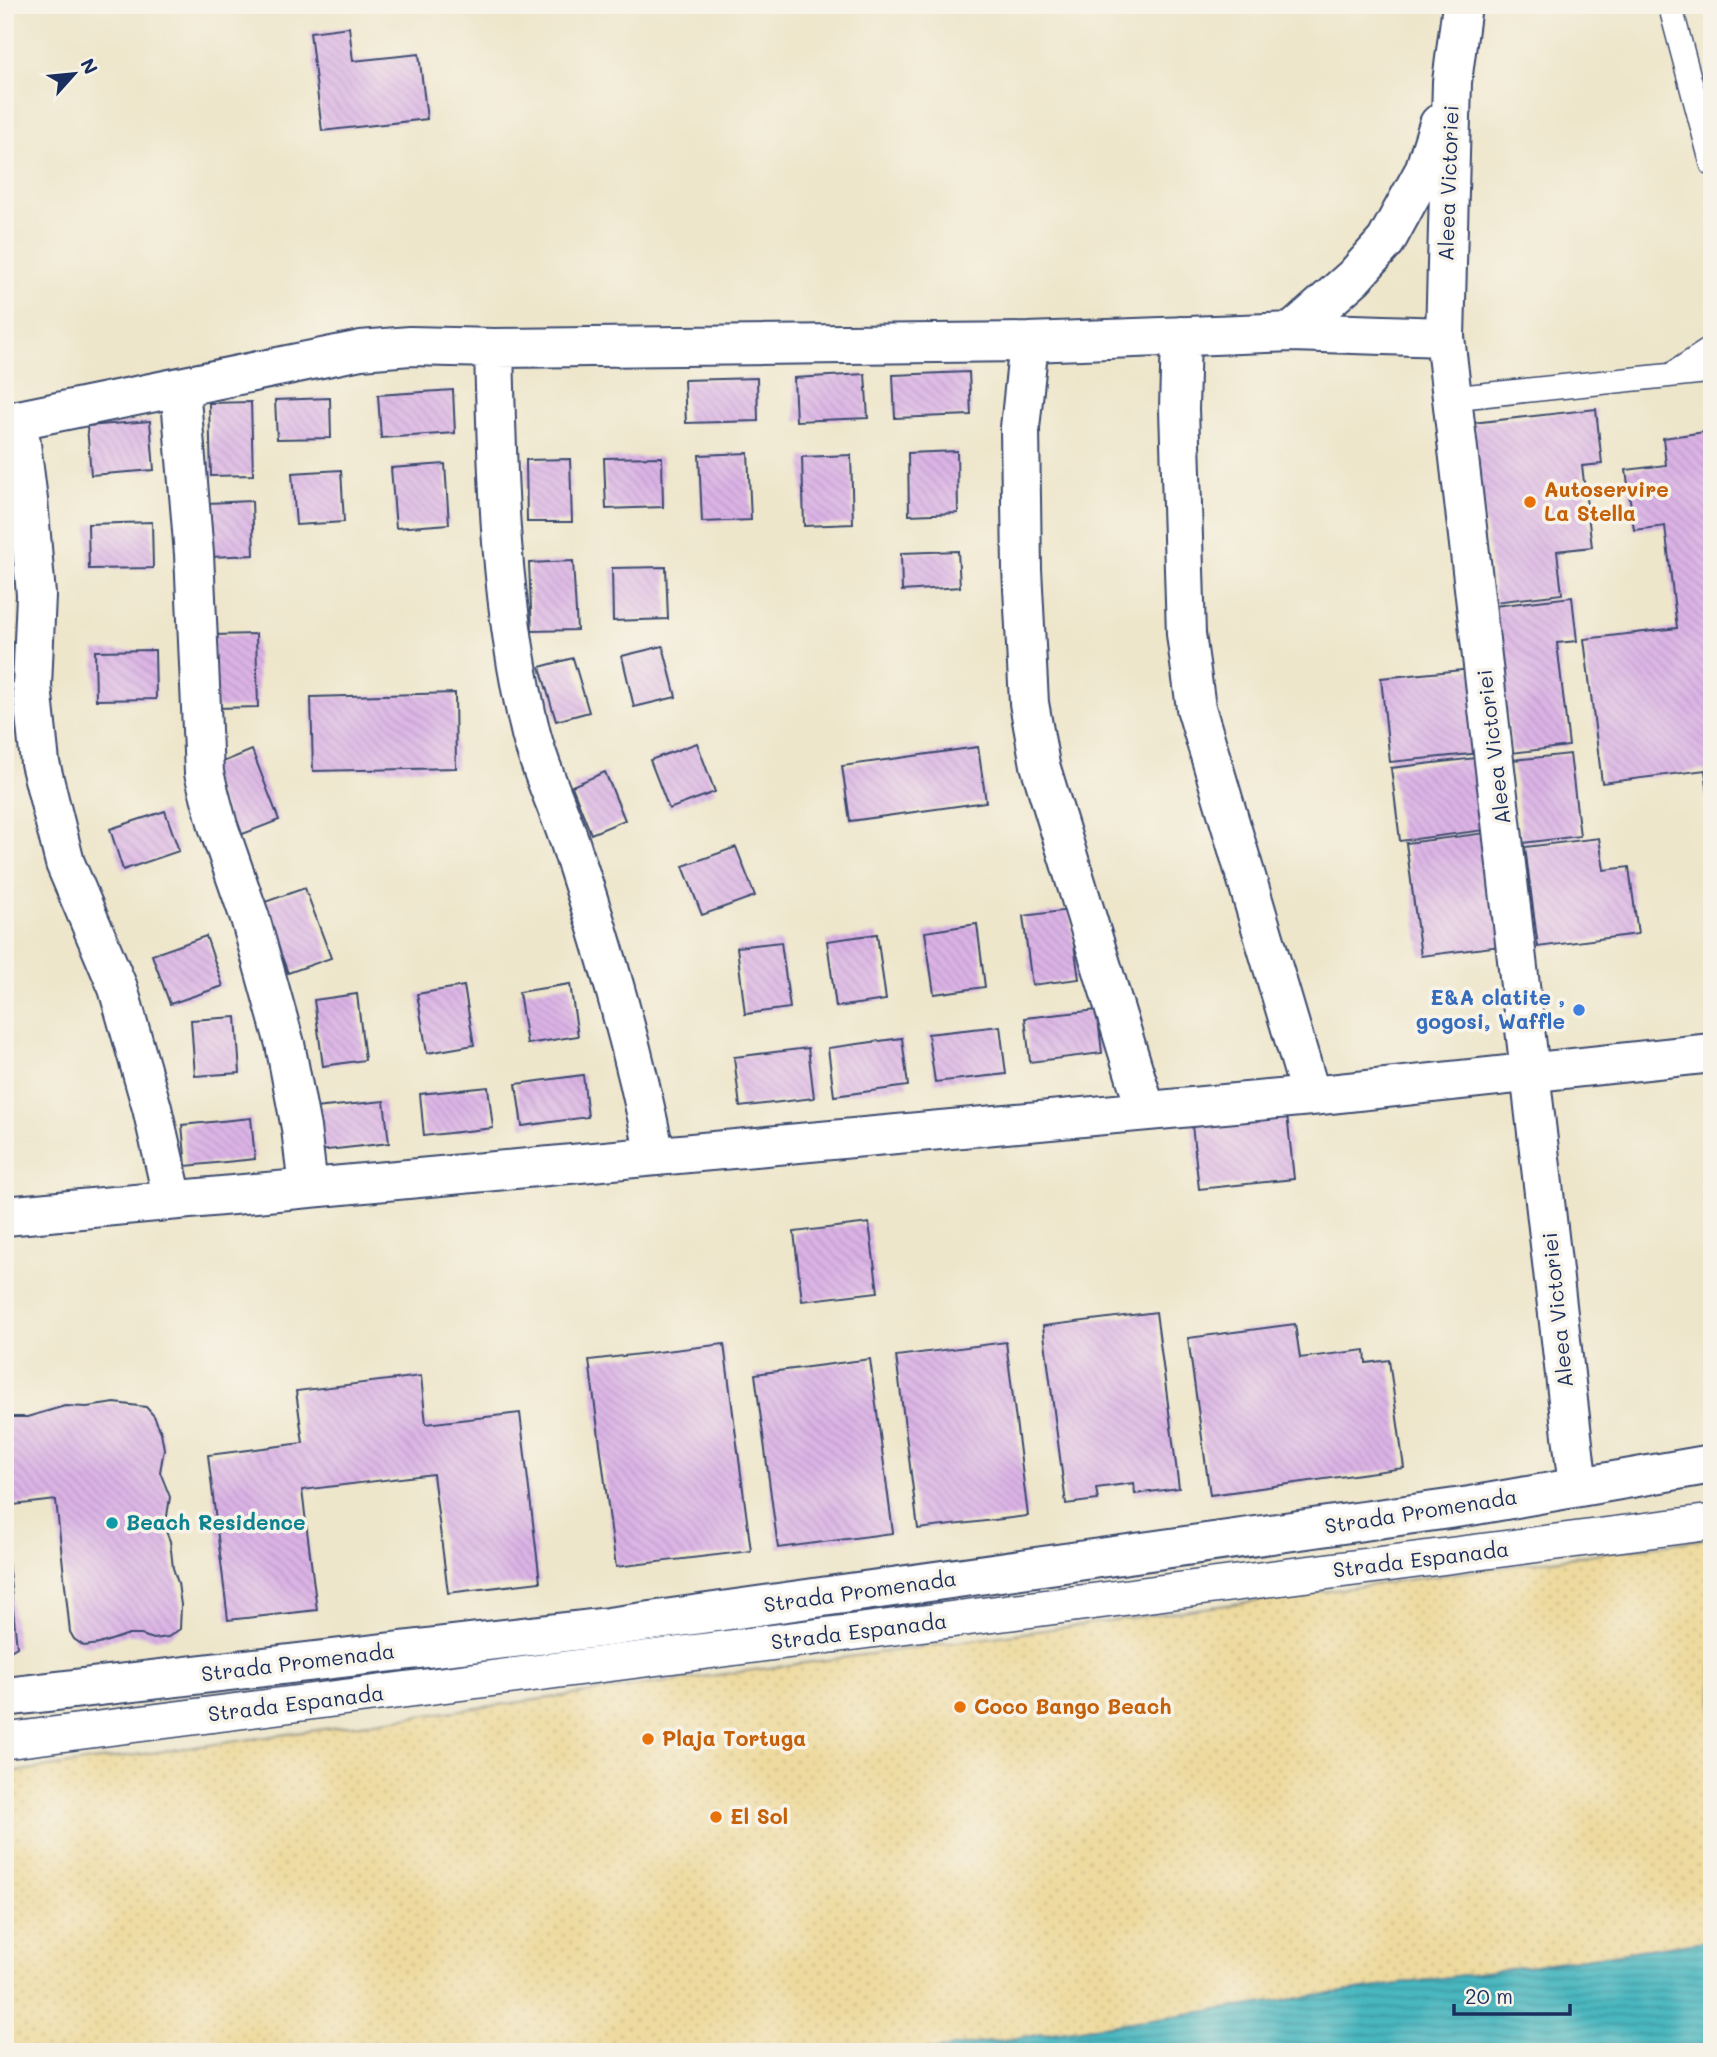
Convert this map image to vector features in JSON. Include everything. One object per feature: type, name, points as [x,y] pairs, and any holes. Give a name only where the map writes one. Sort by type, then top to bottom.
[{"type":"street","name":"Aleea Victoriei","points":[[1462,5],[1452,82],[1445,337],[1578,1487]]},
{"type":"street","points":[[1292,332],[1354,277],[1386,241],[1424,171],[1452,82]]},
{"type":"street","points":[[173,1200],[152,1108],[118,989],[65,863],[40,763],[32,686],[36,595],[28,500],[12,422],[361,350],[410,346],[494,348],[1029,342],[1292,332],[1445,337]]},
{"type":"street","points":[[1181,336],[1179,409],[1186,634],[1196,708],[1311,1096]]},
{"type":"street","points":[[1029,342],[1020,428],[1022,569],[1029,704],[1040,765],[1146,1111]]},
{"type":"street","points":[[494,348],[496,471],[512,643],[531,736],[606,952],[655,1156]]},
{"type":"street","points":[[180,387],[194,554],[204,773],[218,826],[250,918],[285,1044],[302,1128],[308,1188]]},
{"type":"street","points":[[5,1216],[1311,1096],[1712,1053]]},
{"type":"street","name":"Strada Promenada","points":[[5,1697],[608,1627],[1470,1506],[1712,1464]]},
{"type":"street","name":"Strada Espanada","points":[[5,1741],[1712,1522]]},
{"type":"lane","points":[[1671,5],[1712,164]]},
{"type":"lane","points":[[1672,374],[1712,348]]},
{"type":"lane","points":[[1453,398],[1712,371]]},
{"type":"sand","points":[[1712,1538],[1712,1940],[918,2052],[5,2052],[5,1773]]},
{"type":"water","points":[[1712,1940],[1712,2052],[918,2052]]},
{"type":"building","points":[[349,27],[353,61],[419,54],[427,119],[322,131],[310,32]]},
{"type":"building","points":[[969,372],[971,415],[895,418],[893,375]]},
{"type":"building","points":[[865,374],[868,418],[796,421],[794,378]]},
{"type":"building","points":[[757,378],[758,421],[686,423],[684,380]]},
{"type":"building","points":[[453,390],[455,433],[381,438],[378,395]]},
{"type":"building","points":[[330,398],[331,438],[277,439],[275,400]]},
{"type":"building","points":[[251,402],[253,475],[211,476],[209,403]]},
{"type":"building","points":[[1596,409],[1602,464],[1582,466],[1592,547],[1557,551],[1562,594],[1495,602],[1473,423]]},
{"type":"building","points":[[150,421],[154,470],[91,475],[87,426]]},
{"type":"building","points":[[1712,431],[1712,801],[1709,802],[1705,770],[1602,783],[1584,639],[1677,628],[1665,526],[1634,530],[1626,470],[1666,465],[1663,438]]},
{"type":"building","points":[[957,451],[958,513],[909,515],[908,453]]},
{"type":"building","points":[[748,453],[751,520],[702,522],[699,455]]},
{"type":"building","points":[[851,455],[853,524],[804,526],[802,457]]},
{"type":"building","points":[[662,457],[663,507],[606,509],[604,458]]},
{"type":"building","points":[[570,459],[572,522],[527,522],[526,460]]},
{"type":"building","points":[[445,464],[449,524],[396,528],[391,468]]},
{"type":"building","points":[[341,470],[344,522],[296,525],[292,473]]},
{"type":"building","points":[[252,501],[254,555],[210,557],[207,503]]},
{"type":"building","points":[[152,522],[153,568],[89,569],[88,524]]},
{"type":"building","points":[[958,551],[960,587],[902,591],[901,553]]},
{"type":"building","points":[[573,561],[577,630],[532,631],[529,563]]},
{"type":"building","points":[[666,567],[668,619],[613,621],[612,568]]},
{"type":"building","points":[[1572,597],[1577,641],[1557,643],[1569,746],[1512,753],[1494,606]]},
{"type":"building","points":[[256,634],[258,707],[216,708],[213,635]]},
{"type":"building","points":[[663,646],[676,697],[634,707],[622,656]]},
{"type":"building","points":[[155,650],[156,699],[96,700],[95,651]]},
{"type":"building","points":[[573,658],[589,712],[556,721],[540,667]]},
{"type":"building","points":[[1472,669],[1481,753],[1390,762],[1381,678]]},
{"type":"building","points":[[455,693],[456,768],[313,771],[311,697]]},
{"type":"building","points":[[697,743],[715,792],[669,809],[650,760]]},
{"type":"building","points":[[978,747],[986,802],[850,821],[842,766]]},
{"type":"building","points":[[252,750],[279,820],[235,837],[208,768]]},
{"type":"building","points":[[1570,754],[1580,836],[1523,843],[1513,760]]},
{"type":"building","points":[[1484,757],[1493,829],[1400,841],[1391,768]]},
{"type":"building","points":[[605,772],[625,820],[591,834],[572,786]]},
{"type":"building","points":[[165,811],[179,851],[123,870],[110,829]]},
{"type":"building","points":[[1494,832],[1509,945],[1421,956],[1406,843]]},
{"type":"building","points":[[1599,838],[1604,870],[1629,867],[1638,934],[1538,947],[1525,847]]},
{"type":"building","points":[[736,847],[755,896],[702,915],[683,866]]},
{"type":"building","points":[[305,888],[331,958],[288,973],[262,903]]},
{"type":"building","points":[[1069,910],[1079,979],[1032,985],[1023,916]]},
{"type":"building","points":[[977,924],[985,987],[934,994],[925,932]]},
{"type":"building","points":[[877,934],[886,1000],[836,1007],[827,941]]},
{"type":"building","points":[[206,936],[223,986],[170,1004],[152,955]]},
{"type":"building","points":[[781,942],[790,1008],[745,1014],[737,947]]},
{"type":"building","points":[[570,984],[578,1036],[527,1044],[519,992]]},
{"type":"building","points":[[464,986],[474,1045],[427,1053],[417,994]]},
{"type":"building","points":[[357,994],[365,1060],[323,1066],[314,1000]]},
{"type":"building","points":[[1097,1010],[1102,1053],[1030,1062],[1025,1018]]},
{"type":"building","points":[[236,1017],[240,1073],[195,1076],[191,1020]]},
{"type":"building","points":[[1000,1026],[1006,1074],[935,1082],[928,1034]]},
{"type":"building","points":[[902,1038],[908,1086],[834,1096],[828,1048]]},
{"type":"building","points":[[808,1048],[814,1098],[740,1107],[734,1057]]},
{"type":"building","points":[[583,1075],[588,1117],[522,1126],[516,1084]]},
{"type":"building","points":[[488,1087],[493,1128],[424,1136],[420,1094]]},
{"type":"building","points":[[384,1101],[389,1143],[319,1151],[315,1108]]},
{"type":"building","points":[[1286,1105],[1294,1179],[1199,1189],[1191,1116]]},
{"type":"building","points":[[251,1118],[255,1159],[186,1166],[182,1125]]},
{"type":"building","points":[[869,1223],[878,1292],[802,1301],[794,1232]]},
{"type":"building","points":[[1156,1312],[1179,1488],[1135,1494],[1134,1483],[1096,1488],[1098,1500],[1066,1504],[1043,1326]]},
{"type":"building","points":[[1295,1324],[1300,1358],[1365,1350],[1366,1363],[1389,1360],[1404,1468],[1210,1495],[1188,1338]]},
{"type":"building","points":[[1006,1342],[1028,1516],[918,1529],[896,1356]]},
{"type":"building","points":[[724,1344],[751,1551],[616,1567],[589,1360]]},
{"type":"building","points":[[870,1359],[893,1533],[778,1548],[755,1374]]},
{"type":"building","points":[[421,1376],[426,1424],[520,1413],[540,1582],[448,1593],[433,1474],[302,1490],[317,1610],[228,1620],[208,1455],[303,1443],[296,1391]]},
{"type":"building","name":"Beach Residence","points":[[115,1403],[146,1407],[154,1416],[161,1432],[164,1449],[160,1472],[170,1497],[165,1529],[178,1583],[180,1629],[168,1637],[154,1639],[141,1635],[126,1635],[84,1646],[74,1639],[70,1632],[56,1500],[5,1506],[5,1417],[27,1417],[65,1406],[87,1407]]},
{"type":"building","points":[[7,1552],[17,1647],[5,1654],[5,1553]]},
{"type":"place","name":"Autoservire La Stella","points":[[1530,502]]},
{"type":"place","name":"E&A clatite , gogosi, Waffle","points":[[1579,1010]]},
{"type":"place","name":"Beach Residence","points":[[112,1523]]},
{"type":"place","name":"Coco Bango Beach","points":[[960,1707]]},
{"type":"place","name":"Plaja Tortuga","points":[[648,1739]]},
{"type":"place","name":"El Sol","points":[[716,1817]]}]
